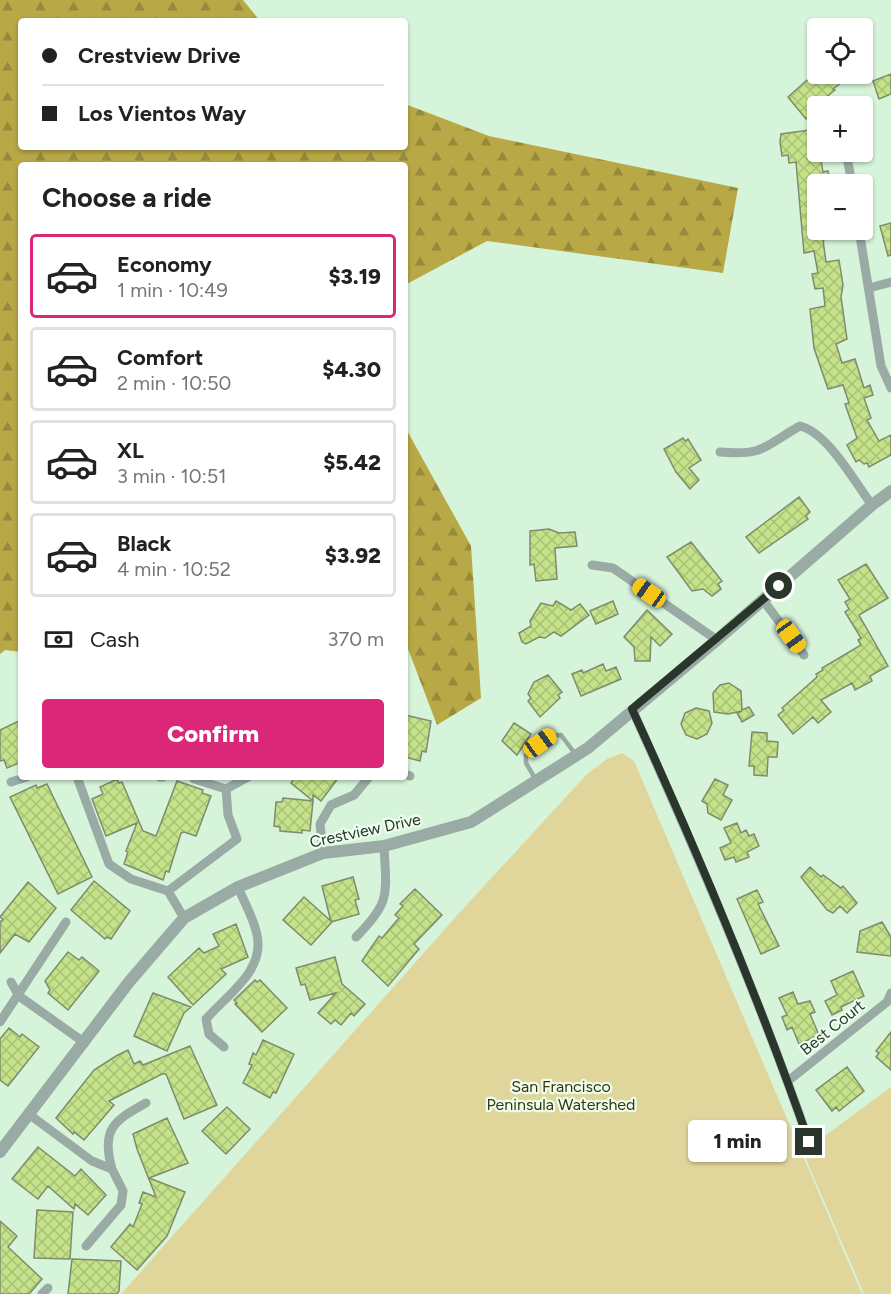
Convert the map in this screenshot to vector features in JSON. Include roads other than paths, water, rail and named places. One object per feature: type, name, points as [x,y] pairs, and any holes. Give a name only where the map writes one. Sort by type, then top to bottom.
[{"type":"street","points":[[862,240],[881,366],[891,388]]},
{"type":"street","points":[[869,288],[891,282]]},
{"type":"street","points":[[720,452],[745,454],[760,451],[800,426],[812,429],[824,440],[872,505]]},
{"type":"street","name":"Crestview Drive","points":[[0,1152],[85,1043],[129,982],[184,918],[238,887],[323,853],[384,846],[471,822],[588,747],[891,491]]},
{"type":"street","points":[[592,565],[613,568],[717,640]]},
{"type":"street","points":[[763,600],[804,655]]},
{"type":"street","points":[[632,709],[669,789],[788,1081],[809,1142]]},
{"type":"street","points":[[11,782],[18,780]]},
{"type":"street","points":[[78,780],[110,864],[131,879],[168,891],[184,918]]},
{"type":"street","points":[[197,780],[226,789],[242,780]]},
{"type":"street","points":[[323,853],[320,824],[331,805],[354,795],[366,780]]},
{"type":"street","points":[[168,891],[237,839],[228,815],[226,789]]},
{"type":"street","points":[[356,937],[374,919],[387,895],[384,846]]},
{"type":"street","points":[[224,1047],[209,1034],[206,1019],[251,971],[258,956],[257,935],[238,887]]},
{"type":"street","points":[[0,1022],[66,922]]},
{"type":"street","points":[[11,982],[19,996],[85,1043]]},
{"type":"street","name":"Best Court","points":[[788,1081],[887,1002],[891,993]]},
{"type":"street","points":[[86,1246],[121,1205],[123,1191],[112,1169],[106,1149],[109,1135],[117,1119],[146,1103]]},
{"type":"street","points":[[30,1115],[92,1161],[112,1169]]},
{"type":"lane","points":[[536,780],[526,763],[526,755],[549,736],[561,735],[576,755]]},
{"type":"park label","name":"San Francisco Peninsula Watershed","points":[[561,1095]]}]
